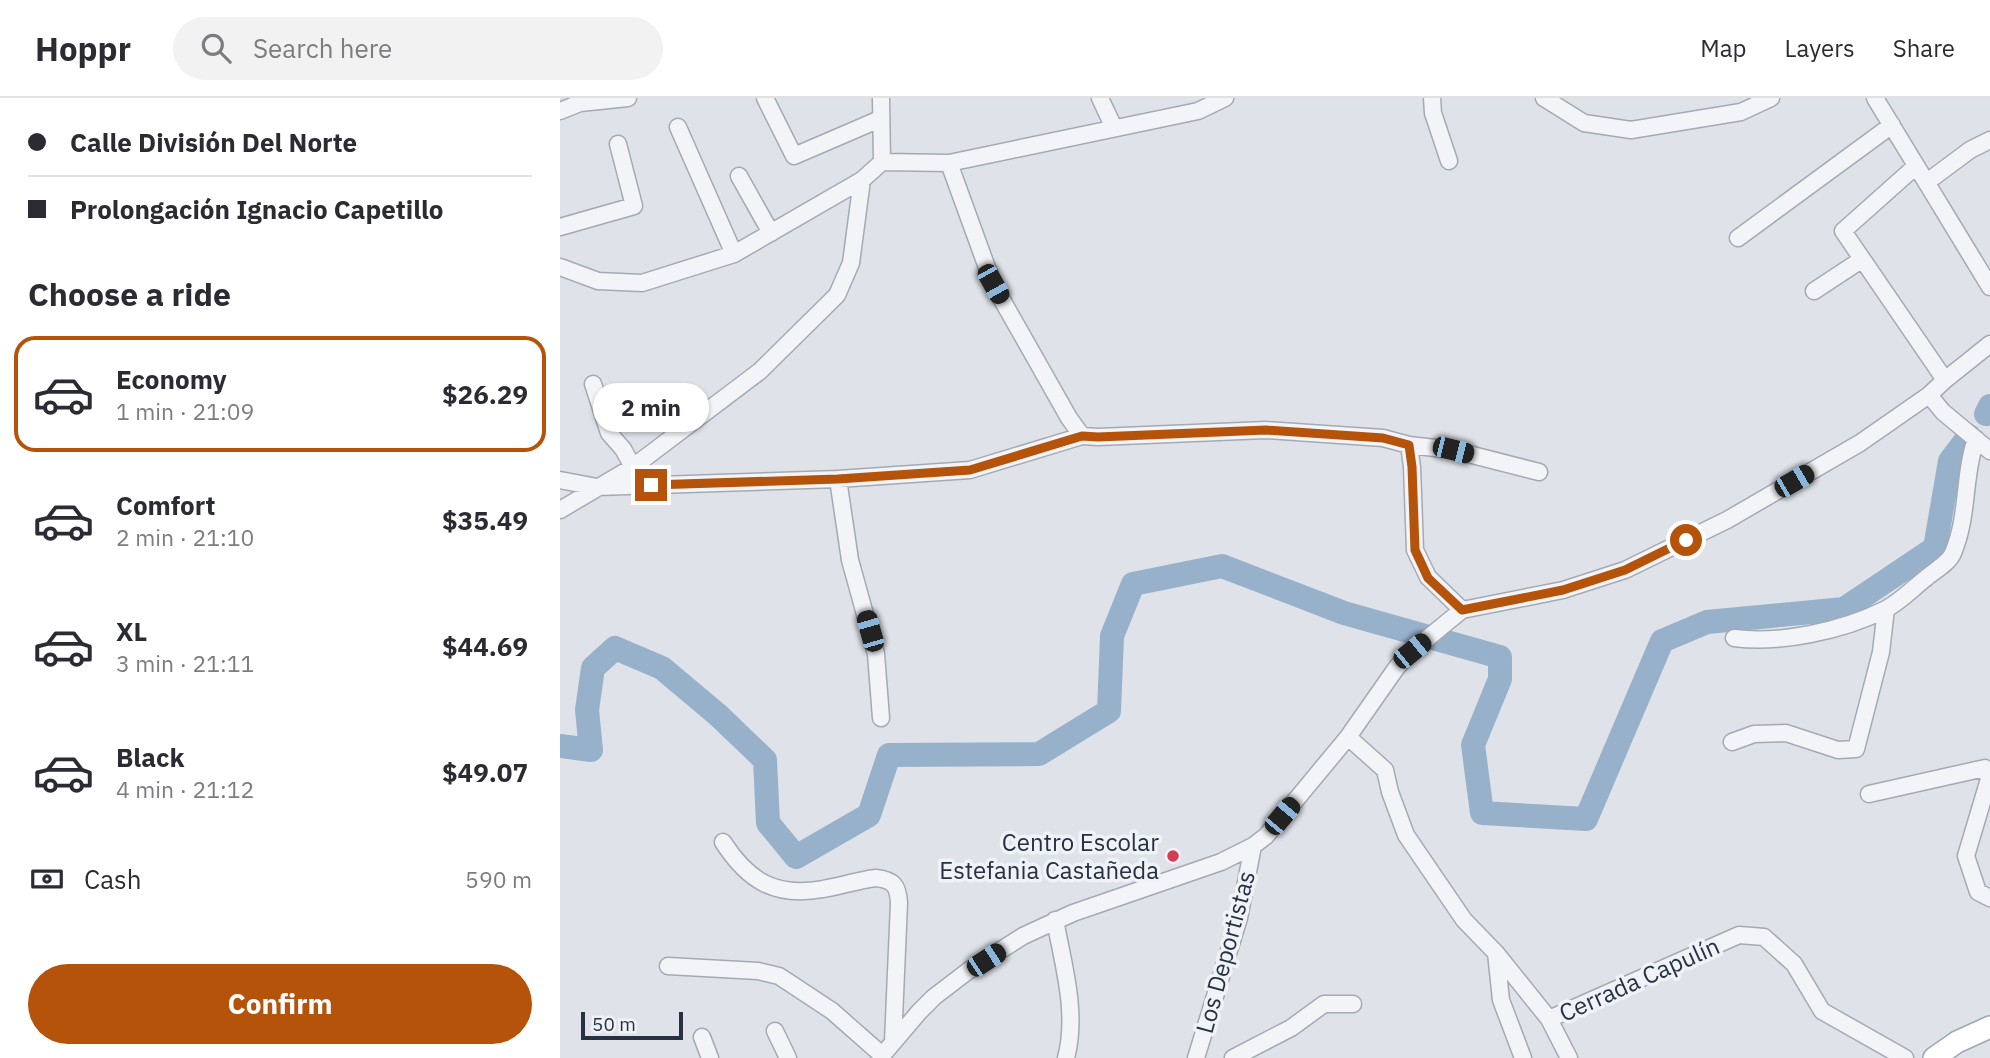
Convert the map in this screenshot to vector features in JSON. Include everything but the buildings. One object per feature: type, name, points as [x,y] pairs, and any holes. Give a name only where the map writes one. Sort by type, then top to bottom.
[{"type":"main road","points":[[1934,1058],[1957,1042],[1990,1027]]},
{"type":"street","points":[[560,111],[579,101],[628,98]]},
{"type":"street","points":[[765,98],[794,156],[880,119]]},
{"type":"street","points":[[881,98],[882,162]]},
{"type":"street","points":[[1100,98],[1114,128]]},
{"type":"street","points":[[560,267],[598,281],[642,283],[734,254],[862,180],[882,162],[949,163],[1198,111],[1225,98]]},
{"type":"street","points":[[1432,98],[1433,113],[1448,161]]},
{"type":"street","points":[[1544,98],[1584,123],[1631,130],[1741,112],[1772,98]]},
{"type":"street","points":[[1875,98],[1990,287]]},
{"type":"street","points":[[1738,238],[1892,125]]},
{"type":"street","points":[[678,127],[734,254]]},
{"type":"street","points":[[1927,182],[1970,150],[1990,140]]},
{"type":"street","points":[[560,227],[634,206],[618,144]]},
{"type":"street","points":[[949,163],[993,284],[1069,418],[1082,436]]},
{"type":"street","points":[[1916,166],[1843,231],[1945,380]]},
{"type":"street","points":[[739,176],[771,233]]},
{"type":"street","points":[[560,509],[633,467],[760,371],[837,295],[851,263],[862,180]]},
{"type":"street","points":[[1814,291],[1861,260]]},
{"type":"street","points":[[885,1052],[919,1012],[950,984],[1023,936],[1055,920],[1221,862],[1253,846],[1266,836],[1348,737],[1397,667],[1412,651],[1459,613],[1563,590],[1625,570],[1727,520],[1860,443],[1929,395],[1990,344]]},
{"type":"street","points":[[593,384],[609,433],[623,449],[633,467]]},
{"type":"street","points":[[1929,395],[1943,412],[1990,451]]},
{"type":"street","points":[[560,480],[597,487],[838,479],[970,470],[1082,436],[1266,430],[1383,438],[1409,445],[1453,450],[1539,472]]},
{"type":"street","points":[[1734,638],[1756,641],[1795,638],[1852,622],[1885,609],[1952,557],[1965,517],[1970,455],[1976,439]]},
{"type":"street","points":[[1409,445],[1415,550],[1428,578],[1459,613]]},
{"type":"street","points":[[838,479],[850,560],[876,654],[881,718]]},
{"type":"street","points":[[1732,742],[1754,734],[1786,733],[1838,751],[1856,749],[1881,652],[1885,609]]},
{"type":"street","name":"Cerrada Capulín","points":[[1348,737],[1385,770],[1406,835],[1464,920],[1496,953],[1549,1019],[1739,935],[1764,937],[1794,964],[1822,1011],[1905,1058]]},
{"type":"street","points":[[1869,794],[1985,768],[1989,779],[1966,856],[1978,892],[1990,898]]},
{"type":"street","points":[[723,842],[735,861],[748,874],[785,891],[814,891],[876,878],[887,879],[895,885],[899,903],[885,1052]]},
{"type":"street","name":"Los Deportistas","points":[[1196,1058],[1239,918],[1253,846]]},
{"type":"street","points":[[1055,920],[1070,1006],[1066,1058]]},
{"type":"street","points":[[1496,953],[1501,1000],[1523,1058]]},
{"type":"street","points":[[668,966],[758,971],[779,976],[832,1011],[885,1052]]},
{"type":"street","points":[[1233,1058],[1291,1028],[1324,1004],[1353,1004]]},
{"type":"street","points":[[1549,1019],[1569,1058]]},
{"type":"street","points":[[775,1031],[788,1058]]},
{"type":"street","points":[[702,1037],[710,1058]]},
{"type":"waterway","points":[[1986,414],[1990,406]]},
{"type":"waterway","points":[[560,746],[591,750],[587,710],[593,668],[615,648],[662,668],[718,715],[765,760],[768,823],[796,857],[869,815],[889,755],[1039,754],[1109,711],[1112,636],[1133,584],[1222,566],[1344,613],[1500,657],[1500,679],[1473,745],[1482,813],[1586,819],[1662,641],[1707,622],[1844,609],[1935,548],[1950,461],[1969,436]]},
{"type":"place","name":"Centro Escolar Estefania Castañeda","points":[[1173,856]]},
{"type":"route","points":[[651,485],[838,479],[970,470],[1082,436],[1266,430],[1383,438],[1409,445],[1415,550],[1428,578],[1462,610],[1563,590],[1625,570],[1686,540]]}]
